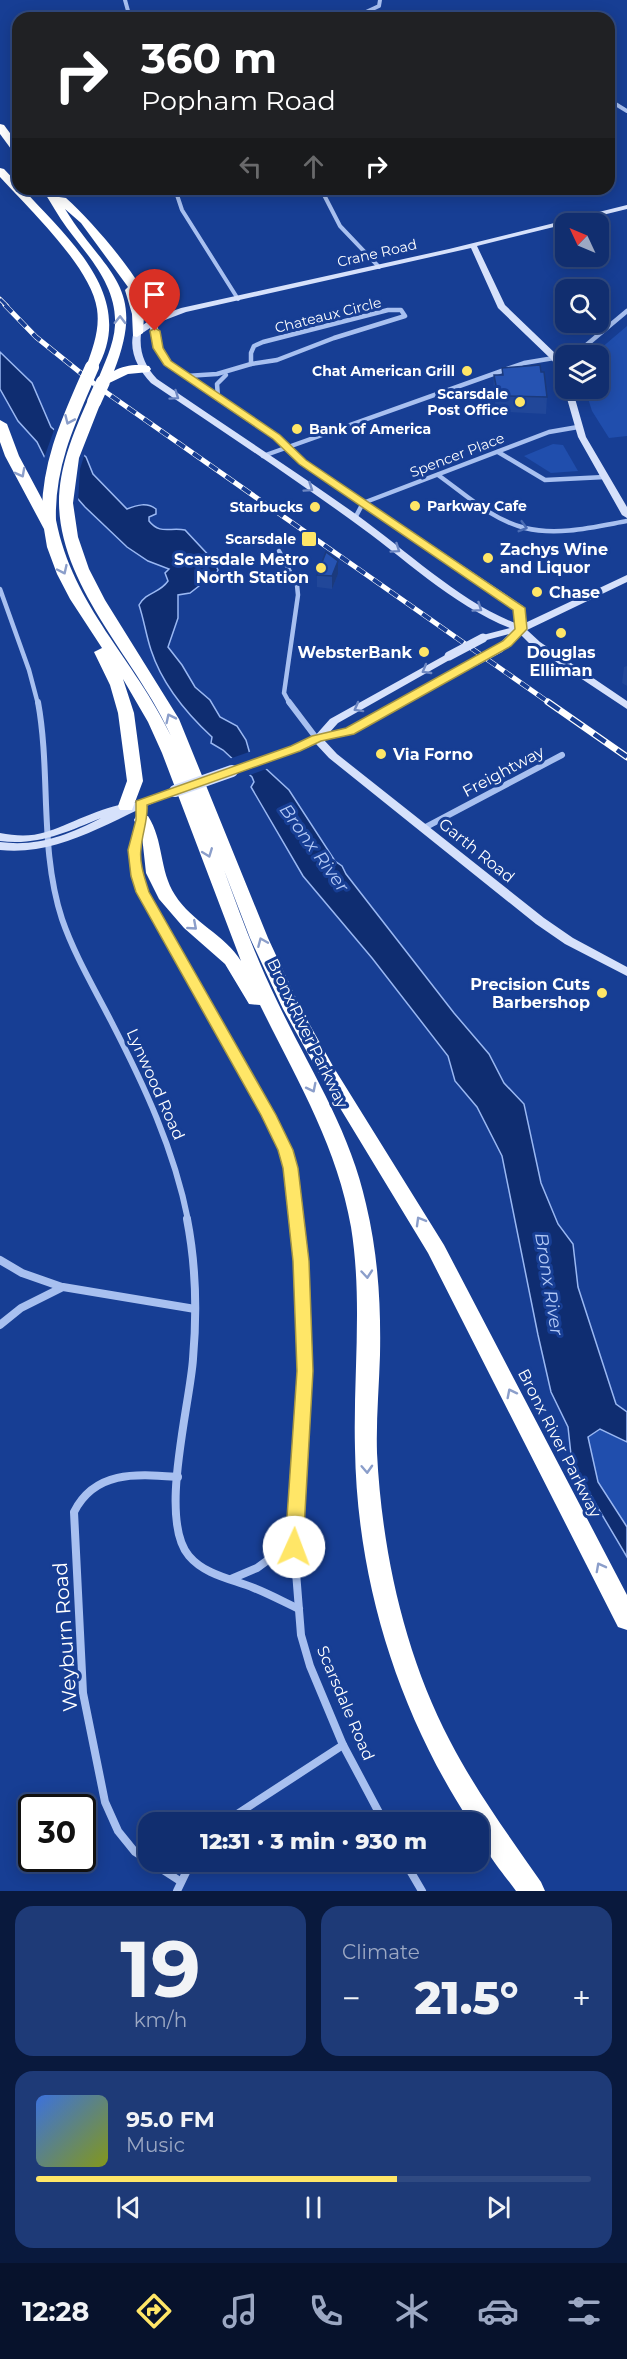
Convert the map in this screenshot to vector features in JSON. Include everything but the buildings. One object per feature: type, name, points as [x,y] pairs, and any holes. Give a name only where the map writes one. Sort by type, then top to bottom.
[{"type":"highway","points":[[0,127],[12,143]]},
{"type":"highway","name":"Bronx River Parkway","points":[[0,171],[12,184]]},
{"type":"highway","name":"Bronx River Parkway","points":[[52,195],[62,213],[104,268],[117,296],[121,315],[120,335],[106,379],[76,444],[69,468],[66,492],[67,518],[74,550],[95,597],[159,696],[175,728],[251,916],[292,1009],[334,1085],[407,1199],[442,1259],[627,1618]]},
{"type":"highway","points":[[55,195],[79,214],[149,308],[154,327]]},
{"type":"highway","points":[[23,196],[46,209],[76,218],[88,228]]},
{"type":"highway","name":"Bronx River Parkway","points":[[23,196],[84,264],[99,290],[104,309],[104,328],[92,367],[54,460],[49,484],[49,524],[59,562],[90,616],[136,686],[157,725],[255,973],[321,1105],[342,1155],[362,1235],[369,1299],[366,1418],[368,1483],[377,1556],[394,1628],[421,1705],[440,1747],[484,1822],[532,1891]]},
{"type":"highway","points":[[129,283],[138,314],[138,333]]},
{"type":"highway","points":[[106,379],[125,370],[160,371]]},
{"type":"highway","points":[[0,424],[12,456],[49,524]]},
{"type":"highway","points":[[90,616],[98,645],[118,685],[126,713],[135,781],[136,810],[150,836],[155,873],[168,899],[190,924],[231,960],[250,992],[297,1059]]},
{"type":"street","points":[[362,12],[379,6],[380,0]]},
{"type":"street","points":[[177,195],[182,210],[238,299]]},
{"type":"street","points":[[324,195],[340,226],[379,267]]},
{"type":"street","name":"Crane Road","points":[[154,327],[208,306],[627,207]]},
{"type":"street","points":[[473,245],[501,306],[555,358]]},
{"type":"street","name":"Chateaux Circle","points":[[186,376],[217,374],[251,364],[277,360],[334,338],[405,316],[401,310],[388,310],[263,342],[255,346],[251,353],[251,364]]},
{"type":"street","points":[[586,345],[627,310]]},
{"type":"street","points":[[160,371],[160,352],[154,327],[138,333],[135,351],[263,456],[355,518],[493,618],[521,629],[536,644],[627,706]]},
{"type":"street","points":[[263,456],[524,363],[555,358]]},
{"type":"street","points":[[0,846],[25,849],[136,810],[175,791],[317,739],[350,731],[507,644],[521,629],[519,608],[302,462],[276,437],[218,397],[186,376],[160,371]]},
{"type":"street","points":[[218,397],[216,388],[218,381],[232,371]]},
{"type":"street","points":[[571,399],[578,427],[627,515]]},
{"type":"street","name":"Spencer Place","points":[[363,503],[549,432],[578,427]]},
{"type":"street","points":[[498,452],[545,480],[605,477]]},
{"type":"street","points":[[438,475],[508,522],[531,530],[627,521]]},
{"type":"street","points":[[335,505],[353,497]]},
{"type":"street","points":[[355,518],[363,503]]},
{"type":"street","points":[[279,551],[297,585],[298,595],[284,693],[317,739]]},
{"type":"street","points":[[438,580],[455,579],[468,574]]},
{"type":"street","points":[[317,739],[334,721],[483,638],[521,629],[627,578]]},
{"type":"street","name":"Lynwood Road","points":[[0,589],[37,700],[42,730],[53,886],[62,919],[146,1092],[180,1182],[193,1254],[195,1309],[193,1363],[175,1517],[178,1537],[187,1555],[203,1568],[299,1609]]},
{"type":"street","name":"Garth Road","points":[[317,739],[333,756],[552,930],[627,972]]},
{"type":"street","name":"Freightway","points":[[424,828],[562,755]]},
{"type":"street","name":"Scarsdale Road","points":[[136,810],[134,850],[137,876],[143,892],[268,1115],[285,1150],[290,1168],[301,1261],[305,1371],[294,1541],[301,1635],[310,1666],[343,1745],[379,1812]]},
{"type":"street","points":[[0,837],[23,841],[49,840]]},
{"type":"street","points":[[0,1260],[22,1272],[63,1287],[195,1309]]},
{"type":"street","points":[[0,1325],[21,1308],[63,1287]]},
{"type":"street","name":"Weyburn Road","points":[[178,1477],[137,1475],[103,1482],[93,1486],[80,1497],[74,1512],[83,1693],[105,1802],[118,1831],[135,1852],[178,1886]]},
{"type":"street","points":[[230,1579],[261,1567],[294,1541]]},
{"type":"street","points":[[240,1812],[343,1745]]},
{"type":"street","points":[[178,1886],[186,1872]]},
{"type":"street","points":[[411,1872],[422,1891]]},
{"type":"shaded area","points":[[627,326],[627,436],[609,438],[592,411],[588,399],[609,399],[609,345],[605,345]]},
{"type":"shaded area","points":[[553,444],[563,445],[578,471],[551,473],[524,456]]},
{"type":"shaded area","points":[[600,1428],[627,1442],[627,1527],[598,1482],[588,1437]]},
{"type":"water","name":"Bronx River","points":[[0,352],[32,383],[51,427],[86,457],[93,474],[127,509],[142,505],[153,507],[156,509],[156,514],[149,517],[149,521],[153,525],[161,529],[185,530],[213,560],[218,570],[214,577],[198,580],[199,586],[190,593],[178,595],[178,618],[168,647],[195,687],[210,700],[220,717],[237,726],[246,740],[250,754],[289,790],[335,861],[342,866],[454,1013],[489,1054],[504,1083],[524,1104],[541,1183],[558,1224],[573,1244],[578,1287],[616,1404],[627,1412],[627,1442],[600,1429],[588,1437],[598,1482],[627,1527],[627,1557],[572,1464],[568,1427],[551,1392],[538,1335],[502,1156],[477,1107],[455,1081],[448,1056],[372,958],[303,876],[251,787],[254,782],[252,777],[223,750],[211,743],[212,737],[184,708],[168,686],[151,650],[139,605],[142,600],[168,581],[165,573],[169,569],[148,561],[127,547],[85,507],[49,466],[37,442],[18,421],[0,389]]},
{"type":"pier","points":[[55,427],[85,453],[80,469],[78,504],[43,461]]},
{"type":"pier","points":[[252,751],[269,768],[247,776],[229,759]]},
{"type":"railway","points":[[0,299],[7,306]]},
{"type":"railway","points":[[5,305],[36,337],[97,386],[551,704]]},
{"type":"railway","points":[[548,702],[627,757]]},
{"type":"place","name":"Chat American Grill","points":[[467,371]]},
{"type":"place","name":"Scarsdale Post Office","points":[[520,402]]},
{"type":"place","name":"Bank of America","points":[[297,429]]},
{"type":"place","name":"Parkway Cafe","points":[[415,506]]},
{"type":"place","name":"Starbucks","points":[[315,507]]},
{"type":"place","name":"Scarsdale","points":[[309,539]]},
{"type":"place","name":"Zachys Wine and Liquor","points":[[488,558]]},
{"type":"place","name":"Scarsdale Metro North Station","points":[[321,568]]},
{"type":"place","name":"Chase","points":[[537,592]]},
{"type":"place","name":"Douglas Elliman","points":[[561,633]]},
{"type":"place","name":"WebsterBank","points":[[424,652]]},
{"type":"place","name":"Via Forno","points":[[381,754]]},
{"type":"place","name":"Precision Cuts Barbershop","points":[[602,993]]},
{"type":"route","points":[[155,331],[158,348],[167,363],[276,437],[302,462],[519,608],[521,629],[507,644],[350,731],[317,739],[296,749],[141,803],[142,820],[134,850],[137,876],[143,892],[166,937],[268,1115],[285,1150],[290,1168],[301,1261],[305,1371],[294,1547]]}]
